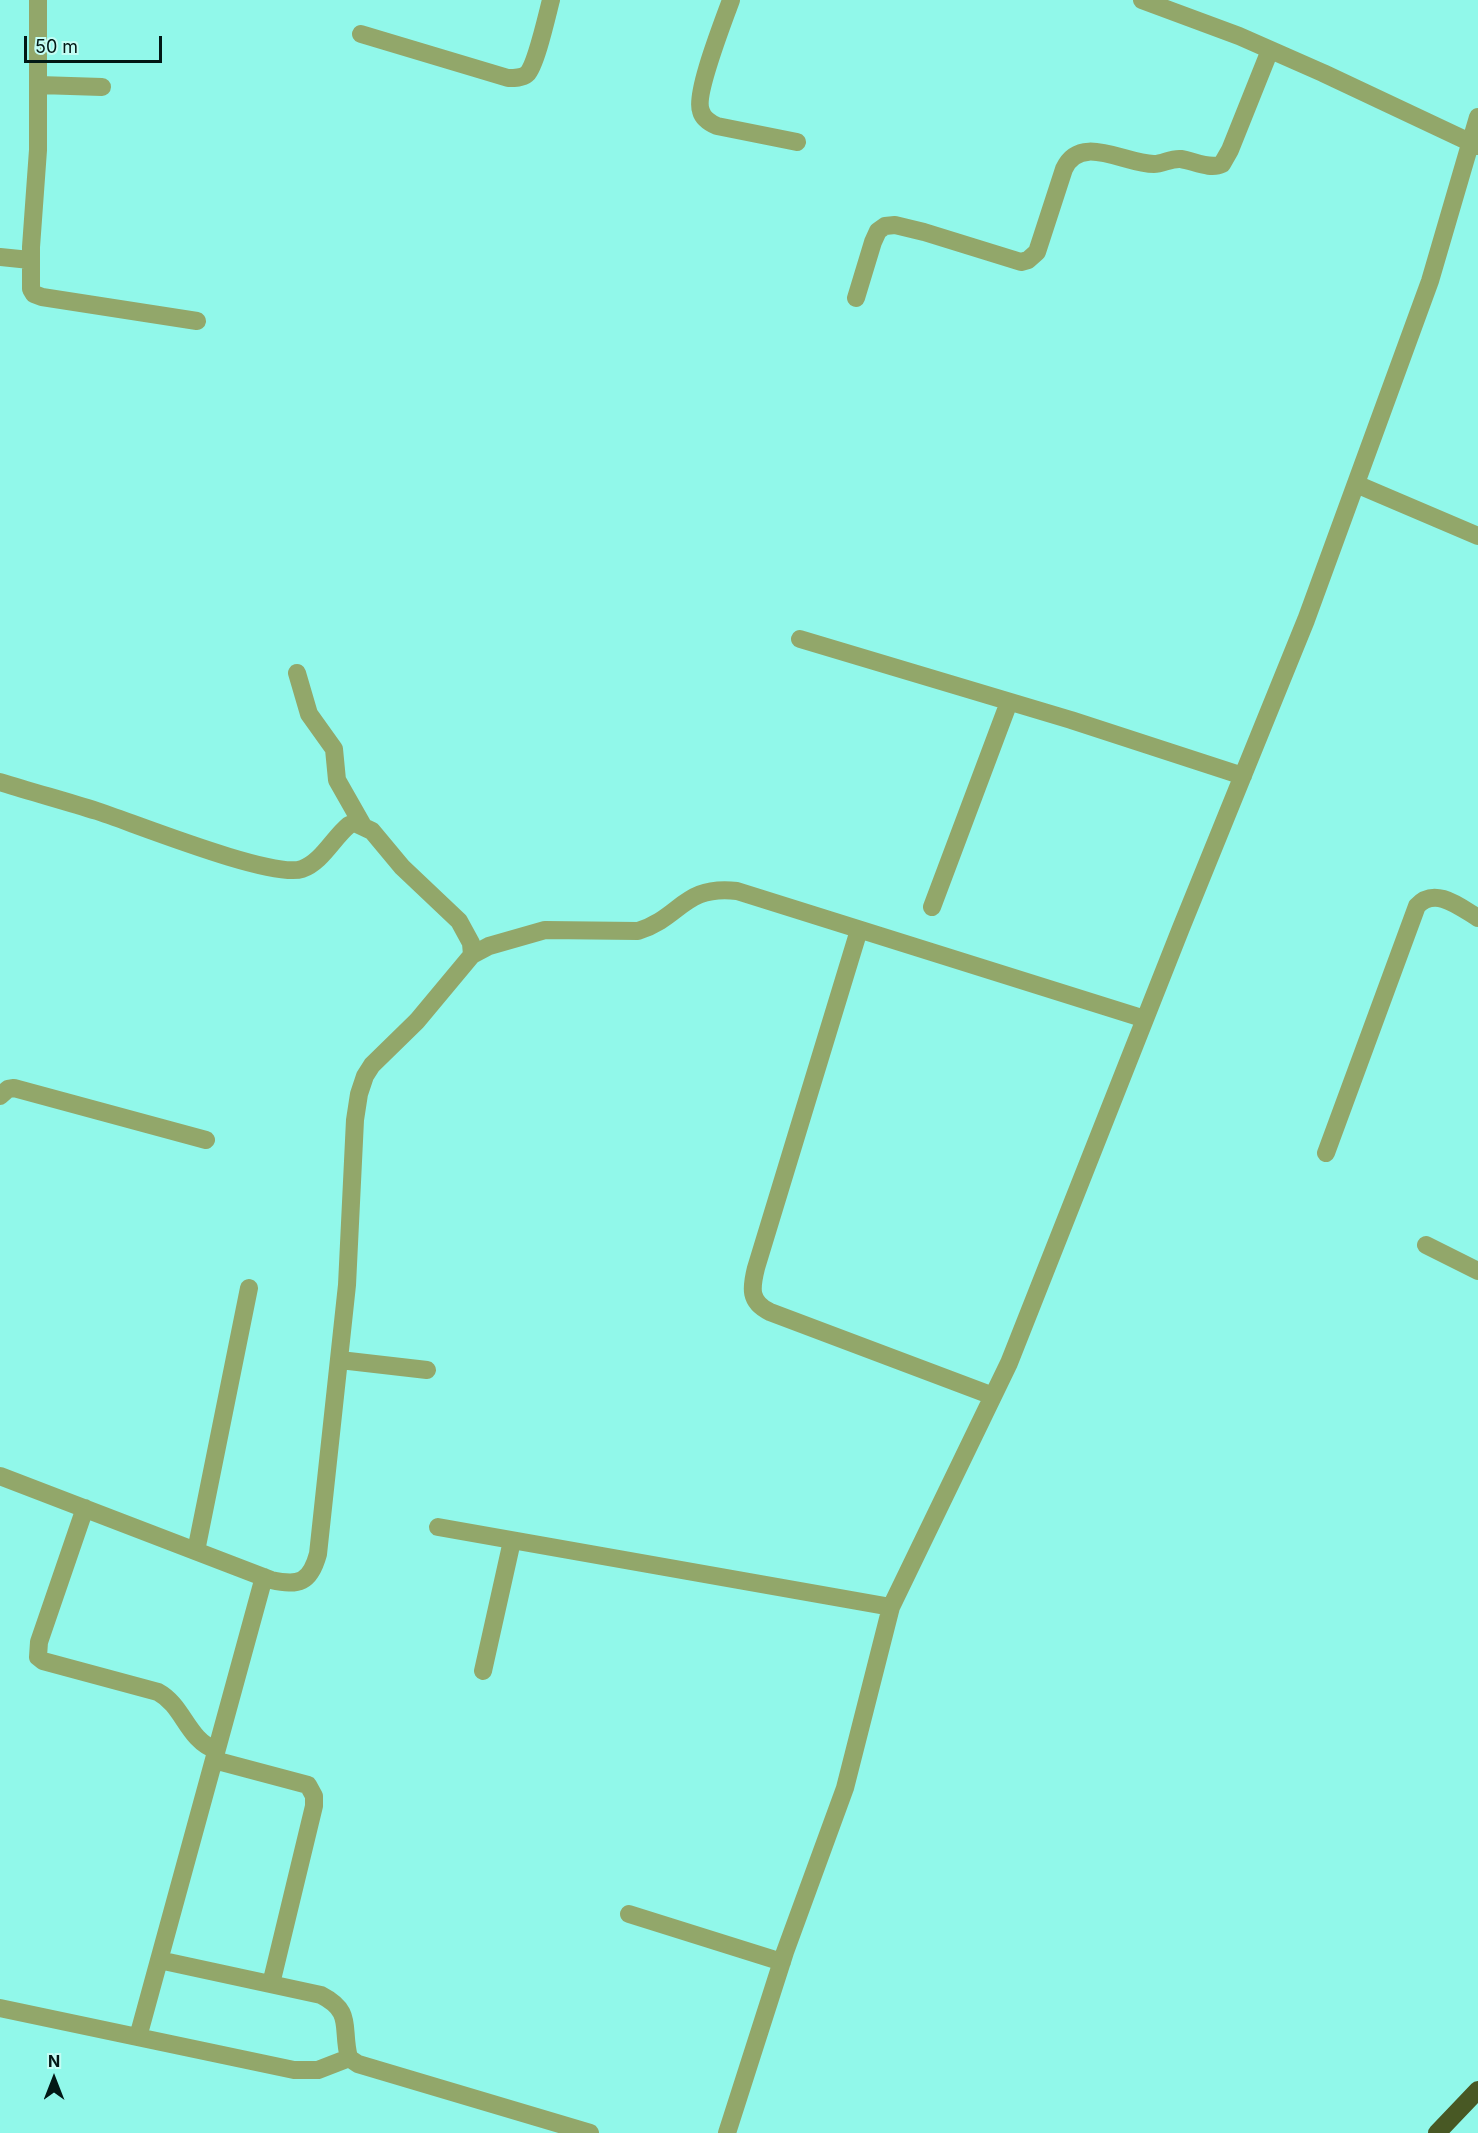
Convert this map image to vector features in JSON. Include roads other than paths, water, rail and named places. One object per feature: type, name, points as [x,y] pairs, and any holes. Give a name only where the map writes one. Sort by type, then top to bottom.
[{"type":"highway","points":[[1437,2133],[1478,2090]]},
{"type":"street","points":[[38,0],[38,150],[30,260],[30,282],[34,294],[197,321]]},
{"type":"street","points":[[361,34],[508,78],[518,78],[527,74],[533,62],[551,0]]},
{"type":"street","points":[[731,0],[702,87],[699,106],[701,113],[708,122],[717,126],[797,142]]},
{"type":"street","points":[[1142,0],[1239,36],[1475,145]]},
{"type":"street","points":[[856,298],[873,242],[878,231],[885,226],[895,225],[924,232],[1021,262],[1028,260],[1037,252],[1064,169],[1068,159],[1074,154],[1093,151],[1156,164],[1179,159],[1211,166],[1222,164],[1230,150],[1270,50]]},
{"type":"street","points":[[39,85],[102,87]]},
{"type":"street","points":[[727,2133],[782,1962],[845,1788],[891,1607],[1009,1363],[1306,620],[1430,281],[1475,145],[1478,117]]},
{"type":"street","points":[[0,257],[30,260]]},
{"type":"street","points":[[1356,484],[1478,536]]},
{"type":"street","points":[[800,639],[1010,702],[1243,776]]},
{"type":"street","points":[[297,673],[309,714],[334,749],[337,780],[362,824],[372,831],[416,882],[459,921],[471,943],[472,955]]},
{"type":"street","points":[[932,907],[1010,702]]},
{"type":"street","points":[[0,782],[97,811],[229,856],[291,871],[312,864],[349,825],[362,824]]},
{"type":"street","points":[[0,1476],[264,1577],[284,1582],[297,1582],[307,1578],[314,1569],[318,1554],[340,1360],[347,1285],[355,1120],[359,1094],[365,1076],[378,1059],[436,1000],[472,955],[489,946],[545,930],[638,931],[651,927],[666,918],[687,900],[711,890],[737,891],[1145,1019]]},
{"type":"street","points":[[1326,1153],[1417,906],[1422,900],[1432,897],[1445,899],[1478,918]]},
{"type":"street","points":[[859,930],[756,1268],[753,1281],[754,1299],[760,1307],[770,1312],[993,1396]]},
{"type":"street","points":[[0,1096],[8,1089],[14,1088],[206,1140]]},
{"type":"street","points":[[1426,1245],[1478,1271]]},
{"type":"street","points":[[196,1551],[249,1288]]},
{"type":"street","points":[[340,1360],[427,1370]]},
{"type":"street","points":[[85,1509],[39,1642],[38,1657],[43,1661],[158,1692],[174,1704],[199,1741],[215,1755],[308,1785],[314,1796],[314,1806],[271,1984]]},
{"type":"street","points":[[438,1527],[512,1542],[891,1607]]},
{"type":"street","points":[[483,1671],[512,1542]]},
{"type":"street","points":[[138,2037],[264,1577]]},
{"type":"street","points":[[629,1914],[782,1962]]},
{"type":"street","points":[[159,1960],[321,1995],[335,2002],[343,2011],[345,2045],[349,2058],[358,2064],[590,2133]]},
{"type":"street","points":[[0,2008],[294,2070],[318,2070],[349,2058]]}]
